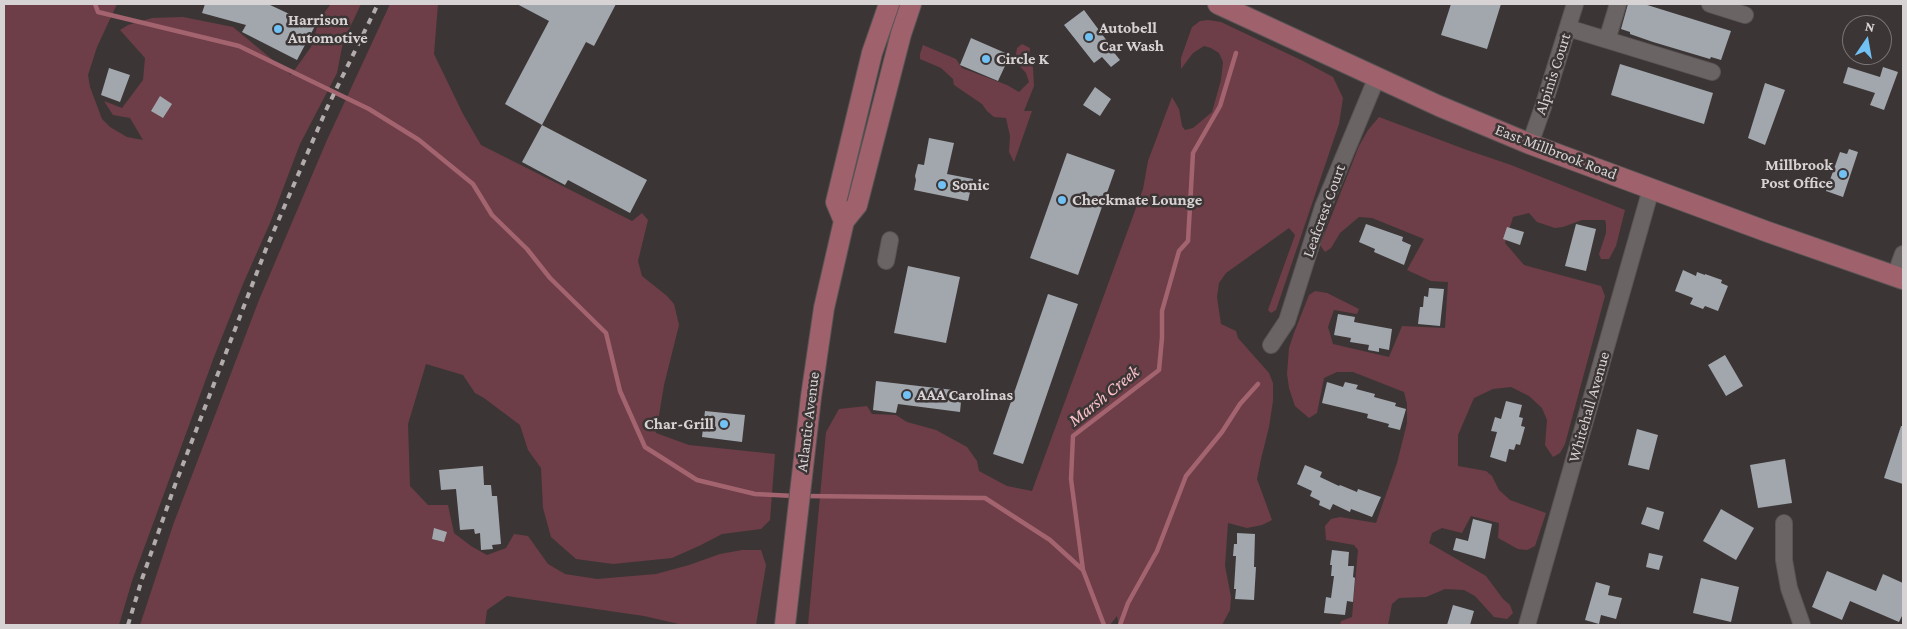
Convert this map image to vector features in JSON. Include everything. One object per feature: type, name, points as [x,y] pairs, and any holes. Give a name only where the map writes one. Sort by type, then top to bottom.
[{"type":"main road","name":"Atlantic Avenue","points":[[844,221],[836,202],[872,53],[889,4]]},
{"type":"main road","name":"Atlantic Avenue","points":[[784,625],[815,363],[824,308],[844,221],[857,205],[901,34],[911,4]]},
{"type":"main road","name":"East Millbrook Road","points":[[1218,4],[1439,106],[1530,144],[1899,277]]},
{"type":"street","name":"Alpinis Court","points":[[1530,144],[1575,4]]},
{"type":"street","points":[[1607,40],[1618,4]]},
{"type":"street","points":[[1710,4],[1746,15]]},
{"type":"street","points":[[1568,28],[1712,72]]},
{"type":"street","name":"Leafcrest Court","points":[[1271,345],[1286,321],[1323,207],[1377,77]]},
{"type":"street","name":"Whitehall Avenue","points":[[1527,625],[1651,189]]},
{"type":"street","points":[[886,260],[890,240]]},
{"type":"street","points":[[1899,277],[1903,254]]},
{"type":"street","points":[[1784,523],[1784,560],[1789,588],[1802,625]]},
{"type":"shaded area","points":[[4,4],[117,4],[97,47],[88,75],[90,87],[102,119],[110,127],[127,137],[143,140],[130,118],[113,115],[104,101],[122,108],[143,80],[145,58],[120,30],[128,25],[152,18],[183,17],[233,27],[291,75],[311,47],[320,18],[331,4],[361,4],[343,42],[337,73],[300,144],[270,223],[214,357],[132,581],[119,625],[4,625]]},
{"type":"shaded area","points":[[390,4],[438,4],[434,54],[463,114],[481,145],[632,221],[642,213],[648,220],[638,261],[642,276],[674,304],[679,325],[664,385],[656,433],[689,445],[775,454],[770,520],[761,529],[722,534],[672,558],[613,564],[576,559],[551,537],[543,508],[541,468],[528,450],[520,425],[475,393],[463,375],[426,364],[408,424],[410,486],[428,505],[448,505],[454,533],[471,546],[487,555],[506,548],[514,534],[528,536],[548,564],[565,574],[597,579],[656,574],[720,554],[742,550],[761,550],[766,565],[756,625],[683,625],[644,616],[507,596],[487,610],[485,625],[140,625],[173,525],[259,300],[327,140]]},
{"type":"shaded area","points":[[1200,21],[1221,22],[1333,77],[1343,98],[1339,124],[1276,310],[1271,313],[1268,310],[1295,235],[1289,228],[1226,273],[1219,283],[1217,297],[1221,324],[1236,331],[1238,338],[1269,373],[1273,383],[1273,401],[1269,427],[1257,479],[1272,520],[1262,525],[1247,528],[1228,523],[1225,566],[1231,597],[1230,610],[1222,625],[1119,625],[1117,616],[1110,625],[808,625],[826,432],[839,409],[867,406],[872,414],[896,415],[907,422],[936,430],[967,447],[977,461],[979,471],[1007,486],[1032,491],[1143,189],[1148,161],[1172,97],[1179,109],[1182,126],[1185,130],[1193,128],[1212,112],[1221,80],[1223,62],[1219,53],[1204,46],[1193,53],[1181,69],[1181,58],[1192,27]]},
{"type":"shaded area","points":[[1022,44],[1030,48],[1029,56],[1033,68],[1034,86],[1024,111],[1032,111],[1014,162],[1009,152],[1010,136],[1006,118],[994,117],[982,104],[954,85],[953,79],[941,68],[920,59],[920,54],[923,45],[956,59],[962,68],[1007,85],[1019,92],[1029,82],[1026,73],[1015,61],[1017,48]]},
{"type":"shaded area","points":[[1379,117],[1511,165],[1625,210],[1616,246],[1609,259],[1601,259],[1599,254],[1606,233],[1605,220],[1582,220],[1555,228],[1537,222],[1529,213],[1513,217],[1505,243],[1524,265],[1601,286],[1605,296],[1565,444],[1560,453],[1553,457],[1545,445],[1547,420],[1542,408],[1529,396],[1511,387],[1493,389],[1474,398],[1458,435],[1458,466],[1486,471],[1492,476],[1499,490],[1510,500],[1546,513],[1535,546],[1527,550],[1518,549],[1498,538],[1499,523],[1471,516],[1462,533],[1442,528],[1432,533],[1429,543],[1486,576],[1503,599],[1510,605],[1513,613],[1507,619],[1494,617],[1475,596],[1464,590],[1445,589],[1426,597],[1399,598],[1392,604],[1388,625],[1340,625],[1341,621],[1352,617],[1358,550],[1354,545],[1326,540],[1325,526],[1331,519],[1340,517],[1376,523],[1397,463],[1407,423],[1407,404],[1404,392],[1353,372],[1337,372],[1324,378],[1317,413],[1309,418],[1295,406],[1289,388],[1287,374],[1289,348],[1294,333],[1309,295],[1315,291],[1327,293],[1359,309],[1357,314],[1334,310],[1328,327],[1333,344],[1389,357],[1402,326],[1445,328],[1448,282],[1431,281],[1407,270],[1424,239],[1372,218],[1359,217],[1340,233],[1331,248],[1325,252],[1320,245],[1359,146],[1368,130]]},
{"type":"building","name":"Harrison Automotive","points":[[205,4],[268,4],[315,26],[297,60],[242,32],[246,25],[202,13]]},
{"type":"building","points":[[517,4],[616,4],[594,46],[586,42],[542,125],[505,104],[549,21]]},
{"type":"building","points":[[1451,4],[1501,4],[1487,49],[1441,35]]},
{"type":"building","points":[[1628,4],[1644,4],[1731,31],[1721,60],[1711,57],[1710,59],[1653,42],[1621,29]]},
{"type":"building","name":"Autobell Car Wash","points":[[1084,10],[1120,60],[1111,67],[1102,57],[1094,63],[1064,25]]},
{"type":"building","points":[[971,38],[1010,55],[998,81],[960,65]]},
{"type":"building","points":[[1620,64],[1713,93],[1704,124],[1611,95]]},
{"type":"building","points":[[1848,67],[1880,77],[1883,67],[1898,72],[1884,110],[1870,105],[1875,93],[1843,83]]},
{"type":"building","points":[[109,68],[130,75],[120,102],[101,95]]},
{"type":"building","points":[[1765,83],[1785,90],[1765,145],[1748,138]]},
{"type":"building","points":[[1095,87],[1111,99],[1100,116],[1083,105]]},
{"type":"building","points":[[160,96],[172,104],[163,118],[151,111]]},
{"type":"building","points":[[542,125],[647,180],[630,213],[568,180],[565,185],[522,162]]},
{"type":"building","points":[[929,138],[954,143],[947,174],[973,179],[968,201],[914,190],[918,164],[924,165]]},
{"type":"building","points":[[1849,149],[1858,152],[1843,197],[1826,191],[1840,152],[1847,154]]},
{"type":"building","points":[[1067,153],[1115,170],[1078,275],[1030,258]]},
{"type":"building","points":[[1366,224],[1403,237],[1402,241],[1411,245],[1404,265],[1374,252],[1375,249],[1359,242]]},
{"type":"building","points":[[1576,224],[1596,229],[1586,271],[1565,266]]},
{"type":"building","points":[[1507,227],[1524,232],[1520,245],[1503,239]]},
{"type":"building","points":[[908,266],[960,277],[946,343],[894,333]]},
{"type":"building","points":[[1683,270],[1696,276],[1697,272],[1722,280],[1721,283],[1728,286],[1718,311],[1705,306],[1703,309],[1690,304],[1693,298],[1675,291]]},
{"type":"building","points":[[1429,288],[1444,289],[1440,326],[1418,324],[1420,307],[1423,307],[1424,296],[1428,297]]},
{"type":"building","points":[[1048,294],[1078,304],[1023,464],[993,454]]},
{"type":"building","points":[[1338,314],[1355,317],[1354,322],[1392,329],[1389,350],[1379,348],[1379,352],[1368,350],[1369,345],[1350,342],[1351,338],[1334,335]]},
{"type":"building","points":[[1725,355],[1743,386],[1726,396],[1708,365]]},
{"type":"building","points":[[876,381],[962,391],[960,412],[898,404],[896,413],[873,410]]},
{"type":"building","points":[[1327,382],[1343,387],[1345,382],[1358,385],[1356,389],[1375,394],[1374,397],[1396,403],[1395,406],[1406,409],[1400,430],[1388,427],[1389,424],[1367,418],[1368,414],[1322,403]]},
{"type":"building","points":[[1506,401],[1522,405],[1519,417],[1523,418],[1521,426],[1525,427],[1520,445],[1516,444],[1514,450],[1509,449],[1506,462],[1490,457],[1497,432],[1491,431],[1495,417],[1501,419]]},
{"type":"building","points":[[705,411],[745,415],[742,442],[702,437]]},
{"type":"building","points":[[1901,426],[1903,426],[1903,484],[1884,478]]},
{"type":"building","points":[[1637,429],[1658,435],[1649,470],[1628,465]]},
{"type":"building","points":[[1785,459],[1792,503],[1758,508],[1750,465]]},
{"type":"building","points":[[1305,465],[1322,472],[1320,477],[1339,486],[1357,492],[1358,489],[1381,497],[1372,517],[1351,509],[1350,512],[1333,504],[1330,510],[1319,505],[1320,501],[1310,496],[1312,491],[1297,484]]},
{"type":"building","points":[[483,466],[484,485],[491,485],[492,496],[497,496],[501,544],[492,545],[493,549],[481,550],[480,533],[475,534],[474,529],[460,530],[456,489],[441,490],[439,470]]},
{"type":"building","points":[[1647,507],[1664,512],[1659,530],[1641,524]]},
{"type":"building","points":[[1721,509],[1754,528],[1736,560],[1703,541]]},
{"type":"building","points":[[1473,519],[1492,524],[1485,559],[1453,550],[1456,538],[1468,541]]},
{"type":"building","points":[[434,528],[447,532],[444,542],[432,539]]},
{"type":"building","points":[[1237,533],[1255,534],[1254,600],[1235,599],[1236,556],[1233,556],[1234,544],[1237,544]]},
{"type":"building","points":[[1332,550],[1349,552],[1348,566],[1354,566],[1353,602],[1347,601],[1345,615],[1324,613],[1326,597],[1331,598],[1334,576],[1331,576],[1332,565],[1330,565]]},
{"type":"building","points":[[1649,553],[1663,556],[1659,570],[1646,567]]},
{"type":"building","points":[[1827,571],[1876,591],[1883,574],[1903,583],[1903,614],[1899,622],[1850,601],[1842,620],[1812,607]]},
{"type":"building","points":[[1701,578],[1739,587],[1731,622],[1693,613]]},
{"type":"building","points":[[1596,582],[1610,586],[1608,595],[1622,598],[1616,619],[1601,615],[1599,624],[1585,620]]},
{"type":"building","points":[[1453,605],[1474,611],[1470,625],[1447,625]]},
{"type":"waterway","points":[[95,4],[98,12],[239,46],[369,109],[419,140],[473,184],[492,215],[527,249],[550,278],[606,333],[620,391],[645,447],[697,480],[755,494],[794,496]]},
{"type":"waterway","name":"Marsh Creek","points":[[1104,625],[1083,570],[1071,479],[1073,436],[1159,370],[1162,311],[1179,251],[1188,241],[1193,153],[1220,106],[1236,53]]},
{"type":"waterway","points":[[1120,625],[1128,603],[1157,551],[1186,476],[1222,432],[1240,404],[1258,384]]},
{"type":"waterway","points":[[805,496],[985,498],[1050,540],[1083,570]]},
{"type":"railway","points":[[128,625],[175,485],[266,249],[327,108],[378,4]]},
{"type":"place","name":"Harrison Automotive","points":[[278,29]]},
{"type":"place","name":"Autobell Car Wash","points":[[1089,37]]},
{"type":"place","name":"Circle K","points":[[986,59]]},
{"type":"place","name":"Millbrook Post Office","points":[[1843,174]]},
{"type":"place","name":"Sonic","points":[[942,185]]},
{"type":"place","name":"Checkmate Lounge","points":[[1062,200]]},
{"type":"place","name":"AAA Carolinas","points":[[907,395]]},
{"type":"place","name":"Char-Grill","points":[[724,424]]}]
